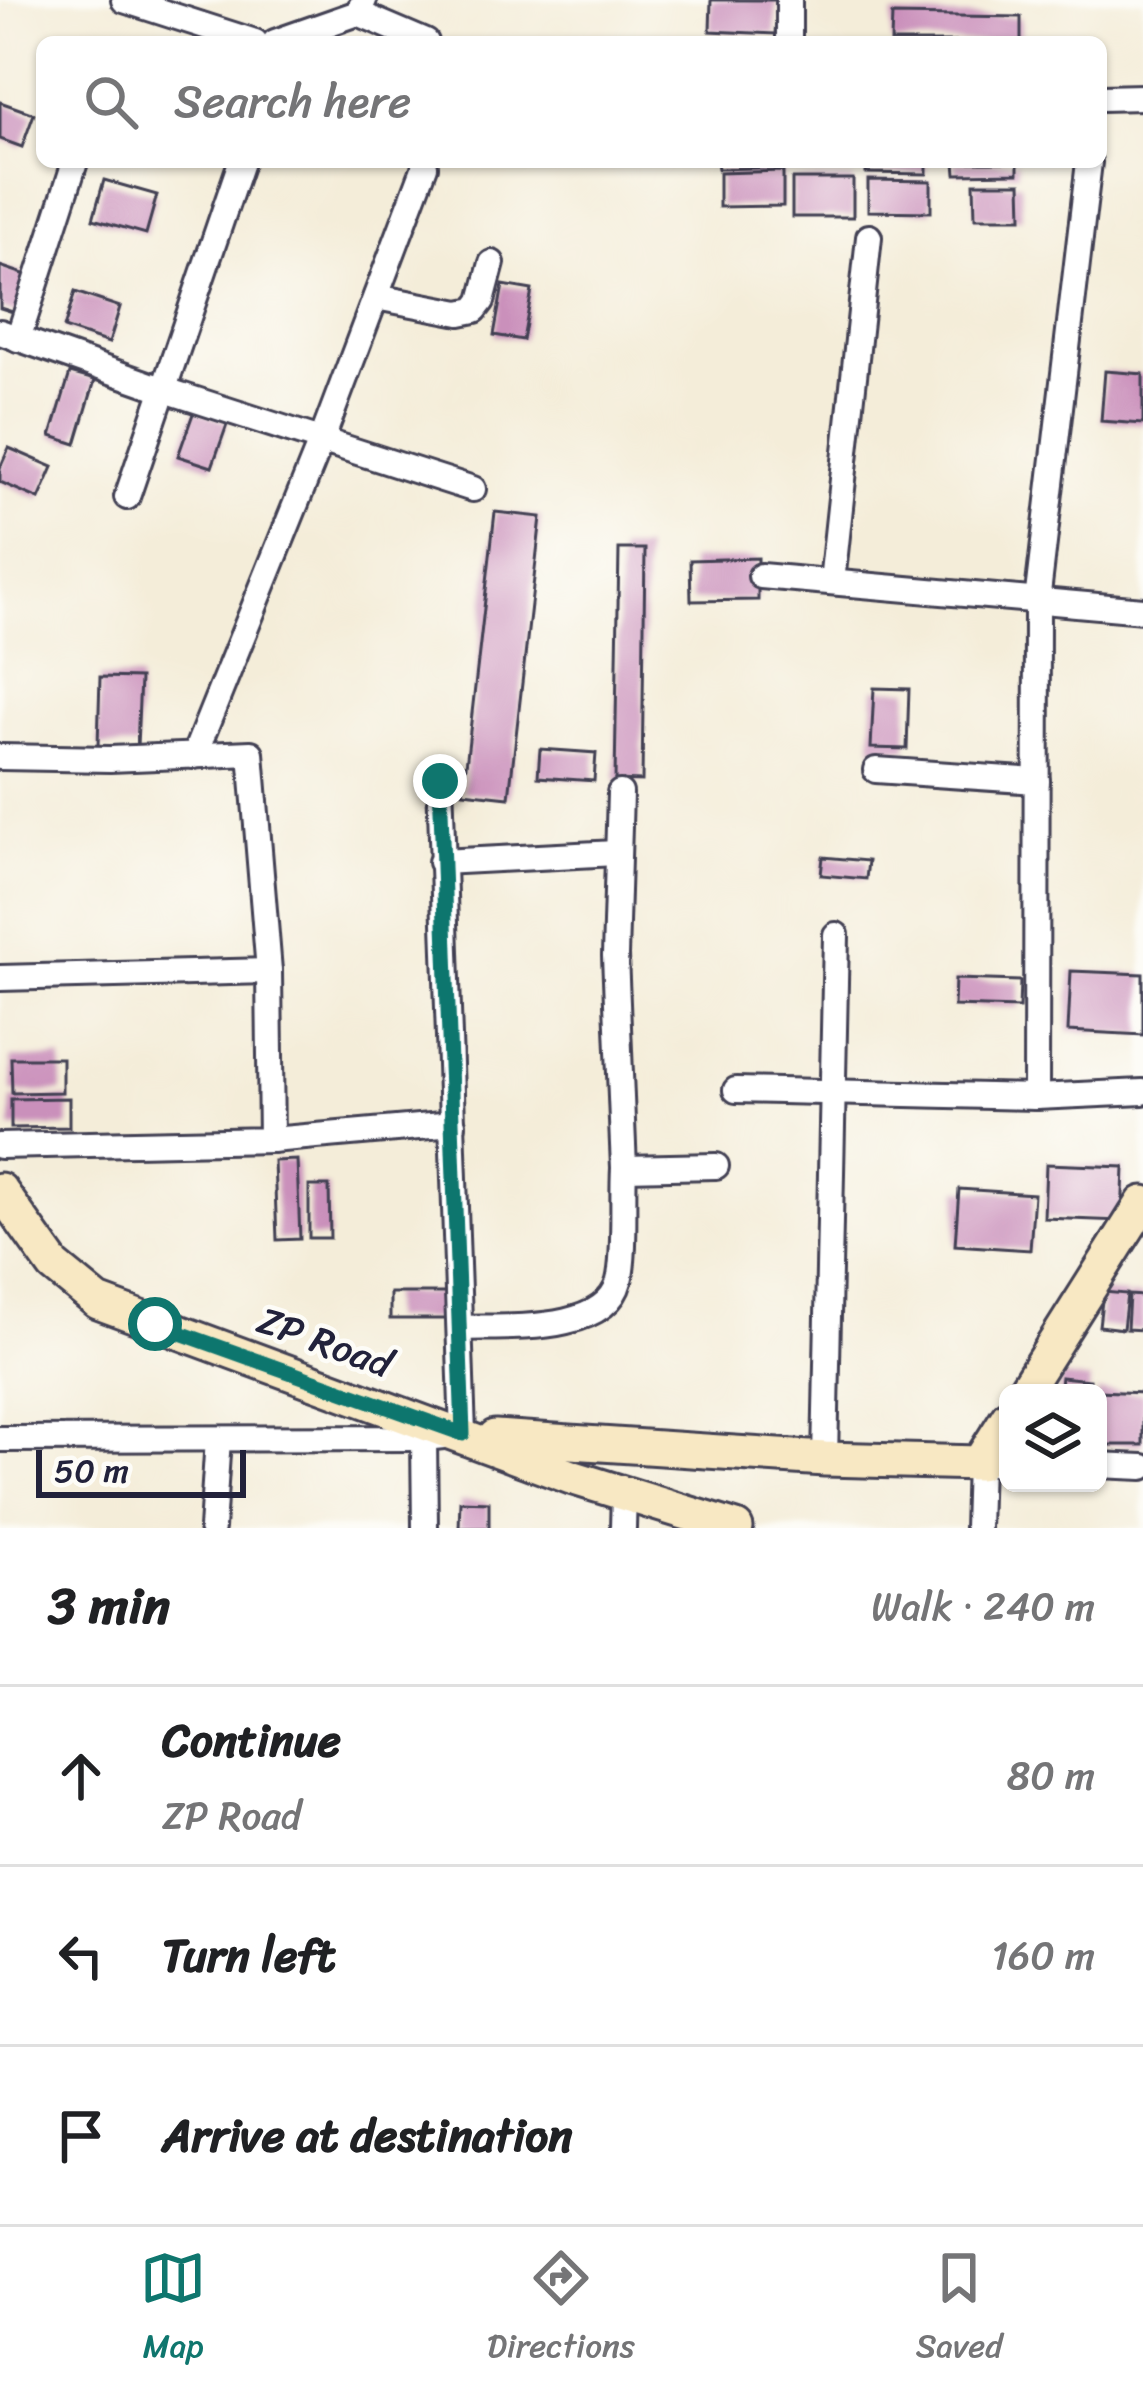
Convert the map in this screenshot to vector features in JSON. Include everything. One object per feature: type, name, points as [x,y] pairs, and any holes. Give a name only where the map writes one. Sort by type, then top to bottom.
[{"type":"street","points":[[124,0],[236,36]]},
{"type":"street","points":[[789,36],[790,0]]},
{"type":"street","points":[[290,36],[361,7],[415,36]]},
{"type":"street","points":[[1107,98],[1143,97]]},
{"type":"street","points":[[73,168],[9,336],[473,489]]},
{"type":"street","points":[[127,497],[240,168]]},
{"type":"street","points":[[194,756],[322,439],[424,168]]},
{"type":"street","points":[[1036,1096],[1037,602],[1088,168]]},
{"type":"street","points":[[832,582],[869,237]]},
{"type":"street","points":[[376,297],[460,313],[475,310],[492,263]]},
{"type":"street","points":[[761,576],[1143,610]]},
{"type":"street","points":[[0,758],[251,753],[269,971],[271,1139]]},
{"type":"street","points":[[876,770],[1037,781]]},
{"type":"street","points":[[440,781],[463,1434]]},
{"type":"street","points":[[460,1328],[587,1317],[604,1306],[619,1282],[624,1168],[615,956],[620,793]]},
{"type":"street","points":[[441,862],[616,853]]},
{"type":"street","points":[[825,1459],[836,935]]},
{"type":"street","points":[[0,978],[269,971]]},
{"type":"street","points":[[736,1090],[1036,1096],[1143,1092]]},
{"type":"street","points":[[0,1146],[271,1139],[453,1124]]},
{"type":"street","points":[[624,1168],[716,1166]]},
{"type":"street","name":"ZP Road","points":[[4,1203],[53,1266],[98,1302],[572,1477],[736,1528]]},
{"type":"street","points":[[1029,1384],[1143,1203]]},
{"type":"street","points":[[0,1439],[463,1434],[825,1459],[993,1463],[977,1528]]},
{"type":"street","points":[[424,1438],[425,1528]]},
{"type":"street","points":[[212,1528],[218,1439]]},
{"type":"street","points":[[1107,1466],[1143,1467]]},
{"type":"street","points":[[623,1528],[624,1492]]},
{"type":"building","points":[[711,0],[777,0],[775,34],[710,31]]},
{"type":"building","points":[[892,15],[1021,17],[1021,36],[891,36]]},
{"type":"building","points":[[0,102],[34,114],[22,147],[0,139]]},
{"type":"building","points":[[866,168],[927,168],[927,174],[866,173]]},
{"type":"building","points":[[956,168],[1018,168],[1018,173],[956,174]]},
{"type":"building","points":[[783,171],[783,206],[719,207],[719,173]]},
{"type":"building","points":[[792,179],[853,179],[853,217],[792,217]]},
{"type":"building","points":[[104,180],[157,195],[146,234],[93,219]]},
{"type":"building","points":[[868,180],[931,181],[931,212],[868,211]]},
{"type":"building","points":[[974,183],[1021,183],[1022,218],[975,218]]},
{"type":"building","points":[[0,266],[35,278],[22,315],[0,308]]},
{"type":"building","points":[[503,285],[532,290],[523,340],[494,335]]},
{"type":"building","points":[[75,292],[120,307],[109,343],[64,328]]},
{"type":"building","points":[[1105,371],[1143,374],[1143,424],[1101,421]]},
{"type":"building","points":[[70,373],[95,380],[76,444],[51,436]]},
{"type":"building","points":[[194,411],[228,422],[212,467],[178,456]]},
{"type":"building","points":[[9,448],[53,467],[39,499],[0,482]]},
{"type":"building","points":[[495,512],[541,517],[509,797],[463,792]]},
{"type":"building","points":[[619,549],[645,549],[642,781],[615,780]]},
{"type":"building","points":[[758,558],[758,600],[691,601],[690,560]]},
{"type":"building","points":[[100,677],[140,678],[137,747],[98,746]]},
{"type":"building","points":[[874,688],[909,689],[907,749],[871,748]]},
{"type":"building","points":[[540,749],[596,753],[594,781],[538,777]]},
{"type":"building","points":[[823,857],[868,861],[866,879],[821,875]]},
{"type":"building","points":[[1071,971],[1143,974],[1143,1035],[1068,1031]]},
{"type":"building","points":[[955,979],[1020,981],[1019,1008],[954,1006]]},
{"type":"building","points":[[11,1058],[62,1058],[62,1092],[12,1093]]},
{"type":"building","points":[[69,1098],[69,1127],[11,1128],[11,1099]]},
{"type":"building","points":[[297,1160],[300,1239],[277,1240],[274,1161]]},
{"type":"building","points":[[1046,1164],[1124,1167],[1122,1221],[1044,1218]]},
{"type":"building","points":[[309,1186],[329,1186],[330,1238],[309,1238]]},
{"type":"building","points":[[959,1189],[1034,1194],[1030,1250],[955,1245]]},
{"type":"building","points":[[1103,1292],[1127,1294],[1123,1329],[1099,1326]]},
{"type":"building","points":[[390,1293],[456,1293],[456,1319],[390,1319]]},
{"type":"building","points":[[1129,1295],[1143,1296],[1143,1330],[1127,1329]]},
{"type":"building","points":[[1061,1377],[1090,1380],[1090,1384],[1060,1384]]},
{"type":"building","points":[[1107,1391],[1143,1393],[1143,1445],[1107,1445]]},
{"type":"building","points":[[460,1501],[489,1502],[489,1528],[459,1528]]},
{"type":"route","points":[[155,1324],[463,1434],[440,781]]}]
